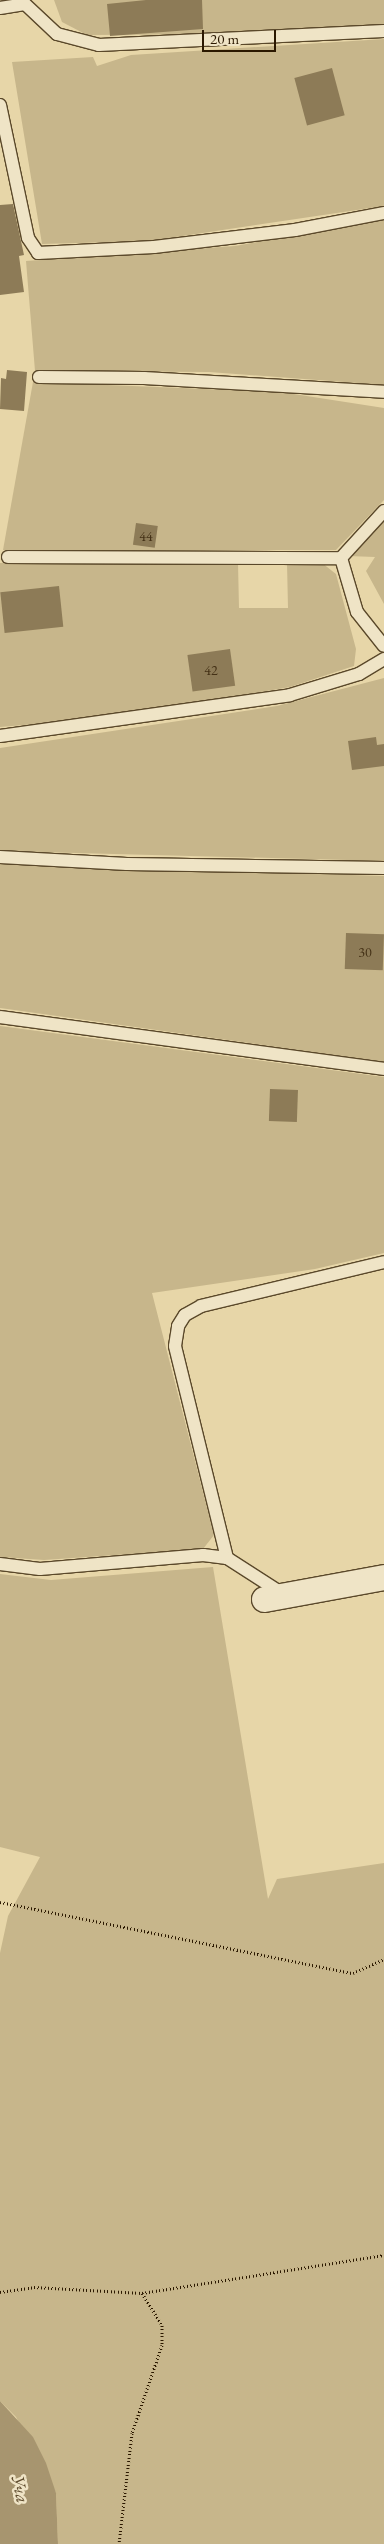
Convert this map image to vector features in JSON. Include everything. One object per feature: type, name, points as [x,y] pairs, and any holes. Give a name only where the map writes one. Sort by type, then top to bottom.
[{"type":"street","points":[[275,1597],[384,1577]]},
{"type":"lane","points":[[0,8],[25,4],[57,34],[98,45],[384,31]]},
{"type":"lane","points":[[0,105],[28,238],[38,253],[154,248],[295,230],[384,213]]},
{"type":"lane","points":[[39,377],[144,378],[384,392]]},
{"type":"lane","points":[[8,557],[341,558],[384,511]]},
{"type":"lane","points":[[341,558],[357,612],[384,646]]},
{"type":"lane","points":[[0,736],[290,695],[359,674],[384,659]]},
{"type":"lane","points":[[0,857],[127,864],[384,868]]},
{"type":"lane","points":[[0,1017],[384,1069]]},
{"type":"lane","points":[[227,1558],[175,1346],[178,1326],[185,1315],[200,1306],[384,1262]]},
{"type":"lane","points":[[0,1564],[40,1569],[203,1555],[227,1558],[275,1597]]},
{"type":"path","points":[[0,1902],[353,1973],[384,1959]]},
{"type":"path","points":[[0,2292],[34,2287],[142,2293],[384,2255]]},
{"type":"path","points":[[120,2544],[132,2433],[162,2345],[162,2325],[142,2293]]},
{"type":"shaded area","points":[[54,0],[384,0],[384,25],[258,34],[87,35],[62,22]]},
{"type":"shaded area","points":[[384,39],[384,206],[149,241],[42,244],[12,62],[93,57],[97,66],[131,55]]},
{"type":"shaded area","points":[[384,219],[384,385],[209,372],[35,371],[26,261],[235,246]]},
{"type":"shaded area","points":[[33,382],[281,392],[384,408],[384,500],[336,550],[3,550]]},
{"type":"shaded area","points":[[384,512],[384,604],[366,571],[375,557],[348,556]]},
{"type":"shaded area","points":[[0,563],[238,563],[239,608],[288,608],[287,563],[322,563],[336,574],[356,649],[354,666],[290,687],[120,717],[0,727]]},
{"type":"shaded area","points":[[384,678],[384,861],[0,851],[0,748],[277,706]]},
{"type":"shaded area","points":[[0,864],[384,876],[384,1062],[0,1008]]},
{"type":"shaded area","points":[[0,1026],[384,1077],[384,1253],[315,1269],[152,1293],[214,1535],[203,1549],[44,1560],[0,1557]]},
{"type":"shaded area","points":[[213,1567],[268,1899],[277,1879],[384,1863],[384,2544],[58,2544],[56,2493],[16,2417],[0,2401],[0,1953],[8,1916],[40,1857],[0,1847],[0,1574],[51,1580]]},
{"type":"water","name":"Уча","points":[[0,2401],[33,2437],[46,2463],[56,2493],[58,2544],[0,2544]]},
{"type":"building","points":[[146,0],[202,0],[203,29],[110,36],[107,4]]},
{"type":"building","points":[[332,68],[345,115],[307,125],[294,78]]},
{"type":"building","points":[[13,204],[24,255],[19,256],[24,292],[0,295],[0,205]]},
{"type":"building","points":[[7,370],[27,372],[24,411],[0,409],[1,378],[6,379]]},
{"type":"building","points":[[136,523],[158,526],[155,548],[133,545]]},
{"type":"building","points":[[59,586],[63,627],[5,633],[0,592]]},
{"type":"building","points":[[230,649],[235,686],[193,692],[187,655]]},
{"type":"building","points":[[376,737],[377,745],[384,744],[384,766],[352,770],[348,741]]},
{"type":"building","points":[[346,933],[384,934],[383,970],[345,969]]},
{"type":"building","points":[[270,1089],[298,1090],[297,1122],[269,1121]]}]
